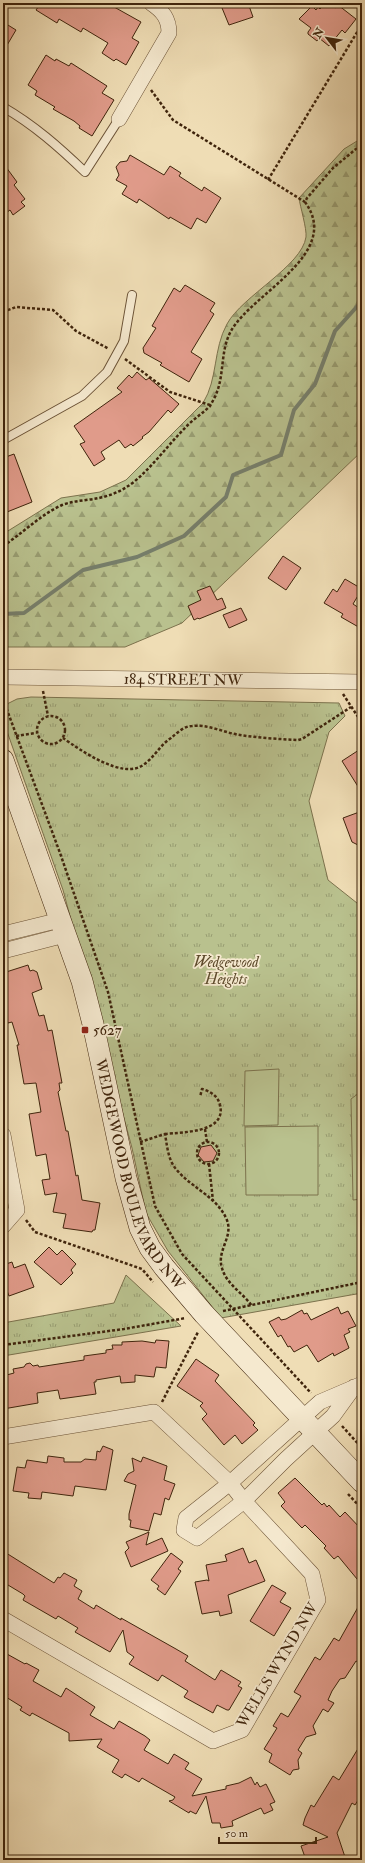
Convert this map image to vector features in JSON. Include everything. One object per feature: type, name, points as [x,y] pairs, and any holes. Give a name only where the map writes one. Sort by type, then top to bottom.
[{"type":"street","points":[[119,118],[169,33],[169,25],[166,17],[151,3]]},
{"type":"street","name":"184 STREET NW","points":[[3,676],[362,682]]},
{"type":"street","name":"WEDGEWOOD BOULEVARD NW","points":[[4,764],[82,981],[93,1024],[126,1178],[144,1235],[150,1248],[164,1268],[204,1314],[362,1482]]},
{"type":"street","points":[[3,934],[62,927]]},
{"type":"street","points":[[3,952],[62,927]]},
{"type":"street","points":[[3,1135],[17,1210],[3,1226]]},
{"type":"street","points":[[358,1386],[333,1416],[244,1501],[197,1538],[184,1530],[186,1518],[230,1483],[320,1402],[358,1386]]},
{"type":"street","points":[[3,1437],[154,1412]]},
{"type":"street","name":"WELLS WYND NW","points":[[3,1620],[213,1741],[242,1730],[318,1600],[312,1574],[244,1501],[230,1483],[154,1412]]},
{"type":"lane","points":[[3,107],[35,127],[85,172],[119,118]]},
{"type":"lane","points":[[3,440],[82,396],[107,372],[124,341],[132,295]]},
{"type":"path","points":[[268,180],[362,24]]},
{"type":"path","points":[[3,546],[40,518],[64,504],[105,497],[124,489],[144,472],[186,427],[210,405],[218,390],[225,348],[231,331],[250,307],[295,267],[310,244],[314,227],[310,211],[305,202],[173,120],[143,78]]},
{"type":"path","points":[[305,202],[333,168],[362,144]]},
{"type":"path","points":[[40,677],[48,716]]},
{"type":"path","points":[[336,682],[362,724]]},
{"type":"path","points":[[3,699],[100,963],[108,992],[155,1206],[182,1254],[320,1402]]},
{"type":"path","points":[[63,738],[89,755],[106,763],[124,769],[131,769],[144,764],[164,742],[188,726],[198,726],[239,735],[298,740],[302,739],[351,707]]},
{"type":"path","points":[[48,716],[57,717],[63,723],[65,731],[63,738],[58,743],[48,744],[40,739],[36,733],[38,723],[48,716]]},
{"type":"path","points":[[16,736],[36,733]]},
{"type":"path","points":[[140,1142],[165,1134],[205,1129],[210,1127],[218,1119],[220,1107],[218,1100],[209,1092],[202,1089],[200,1097]]},
{"type":"path","points":[[205,1129],[208,1142]]},
{"type":"path","points":[[165,1134],[171,1162],[176,1169],[222,1212],[229,1226],[227,1241],[221,1256],[221,1268],[230,1283],[252,1306]]},
{"type":"path","points":[[208,1142],[215,1145],[219,1151],[216,1161],[209,1164],[200,1160],[197,1153],[200,1146],[208,1142]]},
{"type":"path","points":[[209,1164],[213,1202]]},
{"type":"path","points":[[17,1210],[35,1232],[142,1269],[156,1285]]},
{"type":"path","points":[[180,1313],[189,1323]]},
{"type":"path","points":[[154,1412],[163,1400],[198,1332],[194,1327]]},
{"type":"path","points":[[333,1416],[362,1448]]},
{"type":"green space","points":[[362,138],[362,451],[182,623],[125,647],[3,647],[3,534],[61,498],[100,492],[126,480],[203,403],[208,394],[219,344],[227,324],[245,303],[294,259],[302,248],[306,233],[299,198],[344,149]]},
{"type":"green space","name":"Wedgewood Heights","points":[[31,697],[339,703],[345,716],[329,732],[309,801],[328,880],[362,907],[362,1293],[221,1318],[168,1251],[146,1213],[132,1148],[63,890],[3,720],[3,706],[17,699]]},
{"type":"green space","points":[[279,1069],[278,1125],[244,1126],[245,1071]]},
{"type":"green space","points":[[359,1093],[362,1093],[362,1199],[353,1200],[351,1099]]},
{"type":"green space","points":[[318,1126],[318,1195],[246,1195],[245,1127]]},
{"type":"green space","points":[[126,1275],[181,1326],[3,1356],[3,1323],[114,1303]]},
{"type":"building","points":[[41,3],[107,3],[141,22],[132,38],[139,42],[126,65],[116,59],[114,61],[102,53],[108,43],[83,28],[81,32],[59,19],[57,23],[36,10]]},
{"type":"building","points":[[220,3],[248,3],[253,17],[229,25]]},
{"type":"building","points":[[325,3],[330,3],[336,8],[338,5],[356,19],[345,33],[342,30],[329,46],[319,38],[317,41],[308,34],[311,28],[299,19],[312,6],[316,10],[318,7],[320,9]]},
{"type":"building","points":[[3,22],[16,30],[3,52]]},
{"type":"building","points":[[46,55],[55,61],[56,59],[69,66],[71,63],[107,86],[102,93],[114,100],[92,136],[79,128],[80,126],[74,121],[53,109],[55,107],[35,95],[37,91],[28,85]]},
{"type":"building","points":[[130,155],[164,175],[170,166],[181,173],[179,176],[202,191],[204,187],[221,198],[206,223],[197,218],[191,229],[170,217],[169,219],[139,199],[137,203],[122,194],[127,186],[116,180],[119,175],[116,167],[120,162],[127,161]]},
{"type":"building","points":[[3,163],[17,182],[14,185],[25,199],[21,202],[25,206],[13,215],[10,210],[3,215]]},
{"type":"building","points":[[185,285],[215,303],[210,311],[214,314],[191,352],[202,359],[189,382],[160,365],[162,363],[144,353],[143,348],[156,328],[152,326],[174,288],[180,292]]},
{"type":"building","points":[[137,372],[146,380],[149,378],[179,404],[171,413],[168,410],[149,432],[133,446],[131,444],[125,448],[119,440],[101,452],[105,459],[94,466],[80,444],[85,442],[74,426],[122,392],[117,388],[129,375],[132,378]]},
{"type":"building","points":[[14,454],[32,502],[7,512],[3,500],[3,458]]},
{"type":"building","points":[[283,556],[301,568],[286,590],[268,578]]},
{"type":"building","points":[[345,579],[362,589],[353,604],[362,610],[362,629],[341,617],[343,614],[324,603],[333,589],[337,592]]},
{"type":"building","points":[[210,586],[217,600],[222,598],[226,608],[194,620],[188,606],[201,600],[197,591]]},
{"type":"building","points":[[241,608],[247,620],[229,628],[223,615]]},
{"type":"building","points":[[362,748],[362,793],[342,761]]},
{"type":"building","points":[[362,811],[362,847],[352,842],[343,818]]},
{"type":"building","points":[[28,965],[30,971],[33,970],[37,972],[42,989],[32,993],[39,1016],[44,1015],[48,1031],[52,1030],[62,1083],[59,1083],[60,1090],[58,1092],[66,1131],[68,1131],[76,1176],[78,1175],[82,1200],[100,1203],[95,1230],[92,1232],[63,1228],[66,1214],[53,1212],[57,1193],[45,1195],[42,1180],[50,1179],[46,1154],[36,1156],[29,1114],[41,1112],[36,1083],[24,1084],[17,1045],[19,1045],[12,1022],[8,1023],[3,1007],[3,973]]},
{"type":"building","points":[[211,1145],[217,1153],[213,1161],[204,1162],[198,1155],[201,1147]]},
{"type":"building","points":[[49,1247],[57,1255],[62,1250],[76,1264],[71,1270],[73,1273],[61,1285],[34,1262]]},
{"type":"building","points":[[12,1262],[14,1268],[25,1264],[34,1287],[9,1296],[3,1280],[3,1265]]},
{"type":"building","points":[[338,1307],[341,1314],[348,1311],[356,1326],[348,1329],[350,1332],[344,1335],[349,1348],[334,1356],[333,1353],[318,1362],[307,1345],[294,1352],[290,1346],[288,1347],[281,1335],[278,1337],[269,1322],[279,1317],[281,1320],[286,1319],[302,1310],[304,1314],[307,1313],[311,1320]]},
{"type":"building","points":[[156,1340],[169,1341],[166,1368],[156,1367],[154,1377],[135,1375],[135,1382],[121,1383],[120,1376],[96,1380],[96,1382],[94,1382],[96,1394],[60,1399],[58,1390],[37,1393],[38,1403],[3,1409],[3,1376],[14,1373],[13,1369],[24,1367],[26,1364],[30,1363],[33,1366],[38,1365],[39,1367],[84,1360],[84,1356],[106,1353],[106,1350],[113,1349],[112,1345],[122,1345],[122,1342],[142,1341],[155,1343]]},
{"type":"building","points":[[196,1359],[219,1375],[215,1381],[255,1423],[253,1425],[258,1430],[242,1444],[235,1435],[224,1445],[202,1419],[207,1414],[200,1406],[203,1403],[177,1386]]},
{"type":"building","points":[[103,1446],[113,1450],[106,1490],[75,1486],[73,1496],[42,1492],[41,1499],[28,1498],[29,1493],[13,1491],[17,1467],[25,1468],[27,1460],[47,1463],[48,1456],[64,1458],[64,1462],[81,1462],[85,1459],[96,1460],[97,1451],[100,1452]]},
{"type":"building","points":[[143,1457],[167,1466],[164,1480],[175,1484],[169,1500],[165,1498],[161,1515],[154,1513],[149,1531],[130,1527],[131,1520],[129,1520],[129,1514],[136,1485],[124,1481],[128,1474],[134,1471],[132,1458],[141,1462]]},
{"type":"building","points":[[295,1478],[322,1505],[324,1503],[327,1507],[329,1505],[340,1517],[345,1512],[362,1530],[362,1585],[338,1556],[334,1559],[324,1548],[326,1546],[305,1525],[302,1528],[281,1506],[285,1502],[278,1493]]},
{"type":"building","points":[[149,1532],[146,1545],[162,1538],[168,1551],[131,1567],[125,1552],[129,1548],[126,1542]]},
{"type":"building","points":[[243,1548],[249,1563],[256,1560],[265,1581],[228,1595],[232,1613],[220,1616],[219,1611],[202,1614],[195,1582],[209,1581],[206,1565],[227,1561],[225,1555]]},
{"type":"building","points":[[3,1551],[54,1583],[58,1577],[60,1578],[64,1573],[77,1580],[74,1586],[82,1591],[78,1599],[94,1609],[96,1605],[188,1656],[185,1661],[215,1680],[221,1670],[241,1682],[238,1686],[242,1688],[229,1710],[217,1705],[213,1713],[184,1697],[188,1691],[162,1675],[158,1681],[129,1664],[134,1657],[127,1652],[123,1630],[110,1652],[75,1632],[78,1628],[58,1616],[56,1619],[23,1600],[25,1596],[23,1594],[3,1582]]},
{"type":"building","points":[[171,1553],[183,1562],[178,1569],[181,1571],[165,1595],[157,1589],[159,1586],[151,1580]]},
{"type":"building","points":[[272,1585],[286,1593],[280,1602],[291,1608],[274,1636],[250,1621]]},
{"type":"building","points":[[362,1600],[362,1655],[358,1662],[356,1661],[345,1678],[340,1679],[332,1691],[328,1700],[334,1703],[328,1712],[323,1709],[313,1726],[316,1734],[306,1737],[298,1750],[302,1753],[298,1760],[299,1769],[293,1770],[290,1775],[269,1762],[272,1754],[264,1749],[277,1728],[273,1726],[281,1713],[288,1717],[301,1696],[294,1692],[315,1657],[320,1660],[334,1638],[339,1641]]},
{"type":"building","points":[[7,1654],[39,1670],[33,1681],[61,1697],[66,1688],[95,1707],[90,1715],[114,1729],[119,1721],[145,1736],[150,1740],[144,1750],[168,1764],[174,1754],[189,1763],[185,1769],[202,1779],[192,1796],[226,1789],[226,1786],[239,1783],[251,1777],[255,1785],[257,1782],[260,1787],[266,1784],[275,1802],[270,1804],[273,1810],[264,1814],[261,1808],[232,1821],[233,1826],[221,1828],[220,1823],[212,1823],[206,1796],[196,1814],[190,1811],[189,1813],[169,1801],[173,1800],[175,1797],[142,1778],[139,1782],[125,1774],[122,1778],[112,1772],[119,1760],[97,1747],[102,1739],[69,1741],[69,1733],[32,1713],[30,1716],[20,1710],[22,1707],[6,1697],[8,1694],[3,1691],[3,1661]]},
{"type":"building","points":[[362,1742],[362,1794],[355,1805],[352,1803],[337,1833],[346,1860],[306,1860],[301,1846],[328,1837],[303,1825],[311,1805],[314,1807],[333,1776],[339,1780]]},
{"type":"waterway","points":[[3,614],[24,613],[83,570],[137,557],[184,536],[226,497],[233,475],[281,455],[294,410],[315,384],[335,331],[362,301]]},
{"type":"place","name":"5627","points":[[85,1030]]}]
